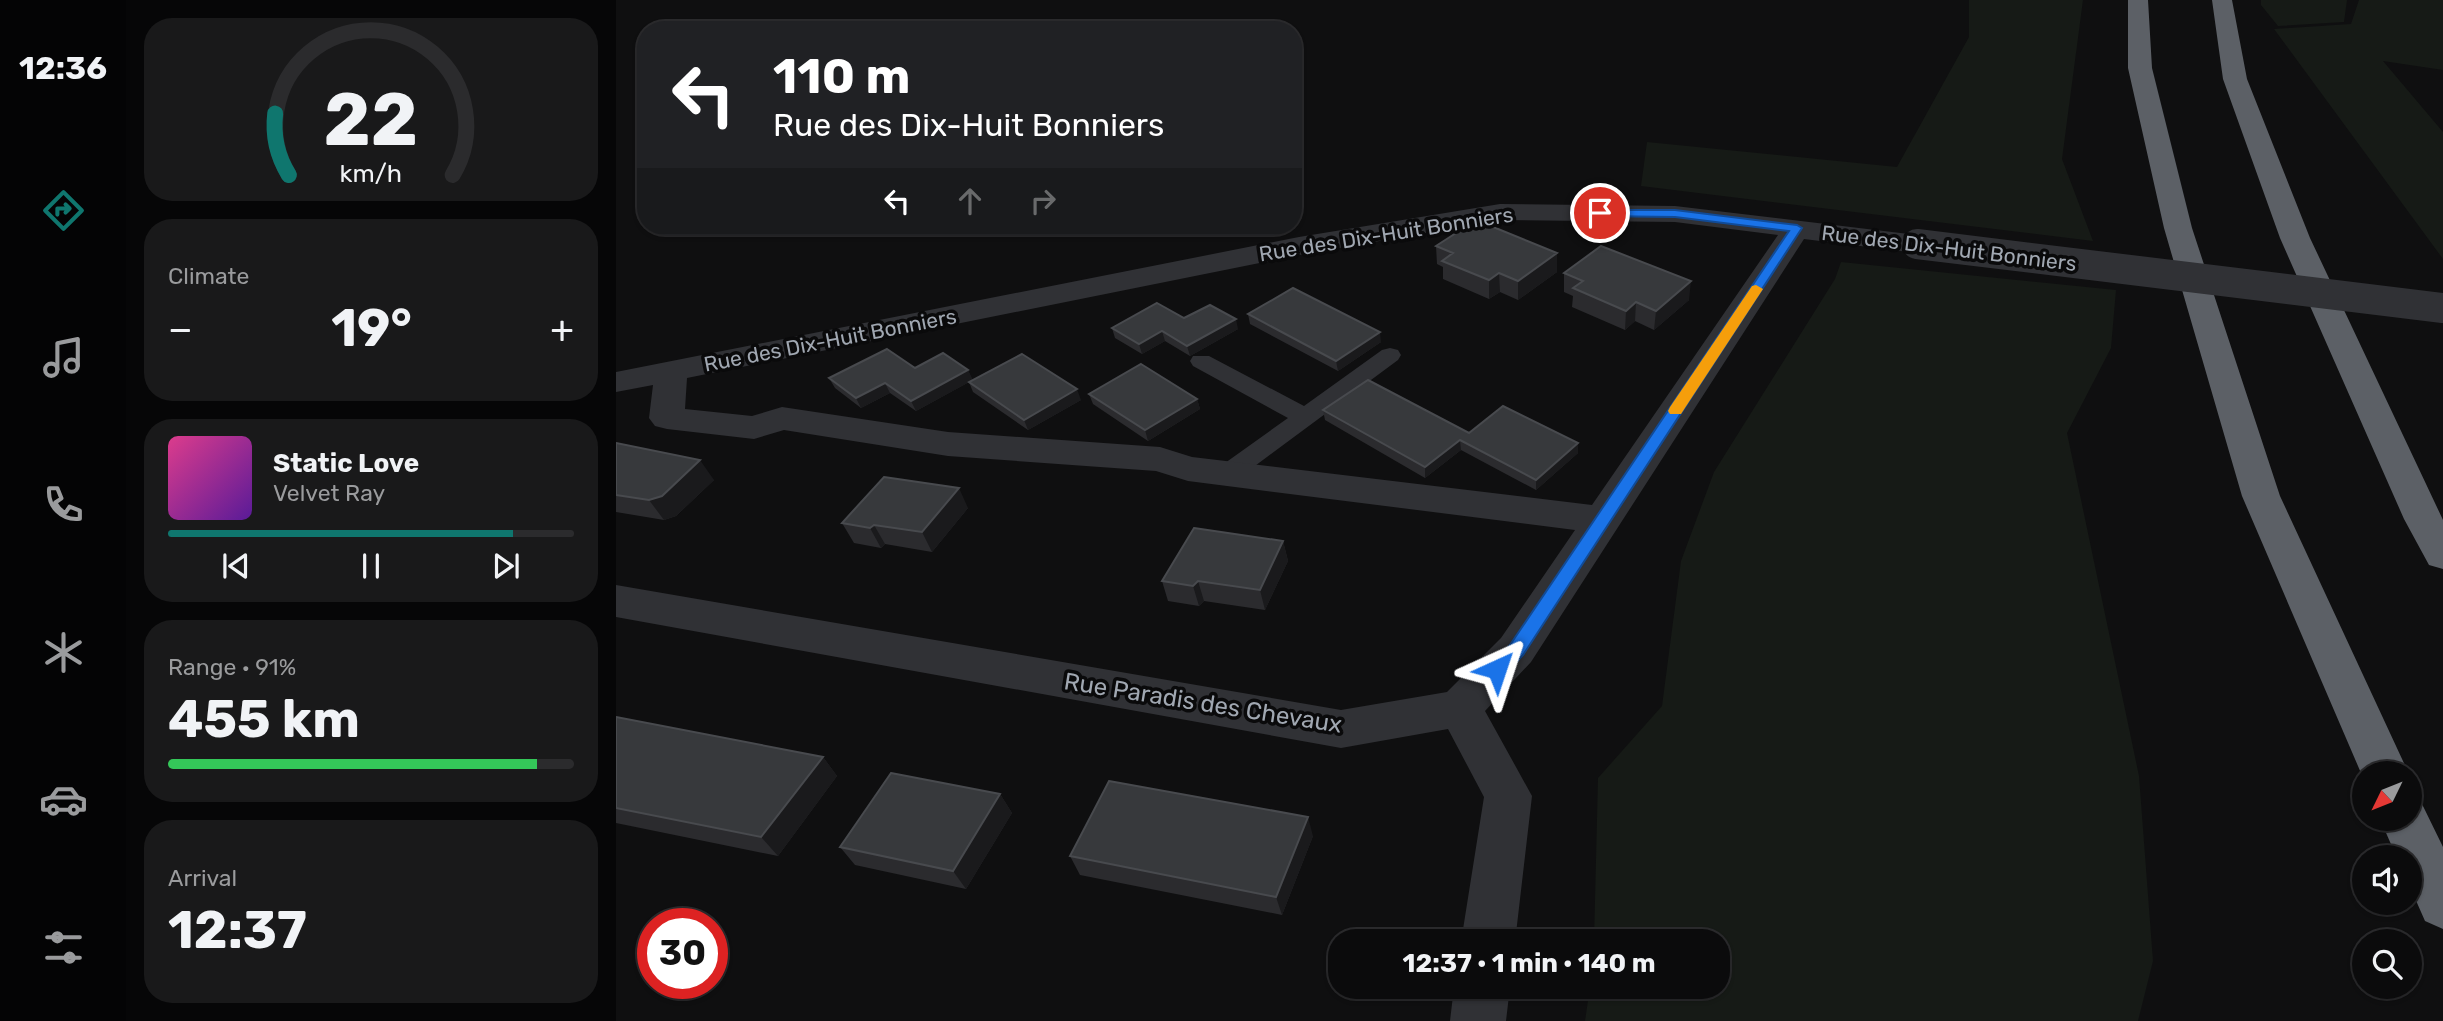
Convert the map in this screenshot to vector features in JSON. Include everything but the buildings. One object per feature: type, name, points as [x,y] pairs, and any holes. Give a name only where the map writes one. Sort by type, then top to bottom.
[{"type":"highway","points":[[2138,0],[2140,68],[2175,214],[2261,496],[2379,761]]},
{"type":"highway","points":[[2222,0],[2235,79],[2295,238],[2423,519],[2443,555]]},
{"type":"highway","points":[[2410,831],[2443,904]]},
{"type":"street","name":"Rue des Dix-Huit Bonniers","points":[[616,382],[1299,246],[1500,212],[1675,214],[2443,308]]},
{"type":"street","points":[[1490,929],[1508,796],[1460,708],[1516,650],[1797,228]]},
{"type":"street","name":"Rue des Dix-Huit Bonniers","points":[[671,371],[667,418],[754,428],[782,418],[948,444],[1160,459],[1188,469],[1603,520]]},
{"type":"street","name":"Rue Paradis des Chevaux","points":[[616,601],[1341,729],[1460,708]]},
{"type":"street","points":[[1478,1021],[1481,999]]},
{"type":"lane","points":[[1227,474],[1390,355]]},
{"type":"lane","points":[[1201,361],[1305,417]]},
{"type":"shaded area","points":[[1969,0],[2083,0],[2062,159],[2093,241],[1641,186],[1647,142],[1897,167],[1969,37]]},
{"type":"shaded area","points":[[2261,0],[2347,0],[2344,22],[2278,26],[2261,5]]},
{"type":"shaded area","points":[[2359,0],[2443,0],[2443,70],[2383,61],[2443,132],[2443,259],[2274,29],[2351,24]]},
{"type":"shaded area","points":[[1841,262],[2116,290],[2111,348],[2067,433],[2139,776],[2153,961],[2138,1021],[1585,1021],[1588,999],[1730,999],[1730,929],[1594,929],[1598,778],[1662,706],[1681,561],[1714,472],[1835,279]]},
{"type":"slow traffic","points":[[1676,411],[1756,289]]},
{"type":"route","points":[[1497,669],[1516,650],[1797,228],[1675,214],[1600,213]]}]
